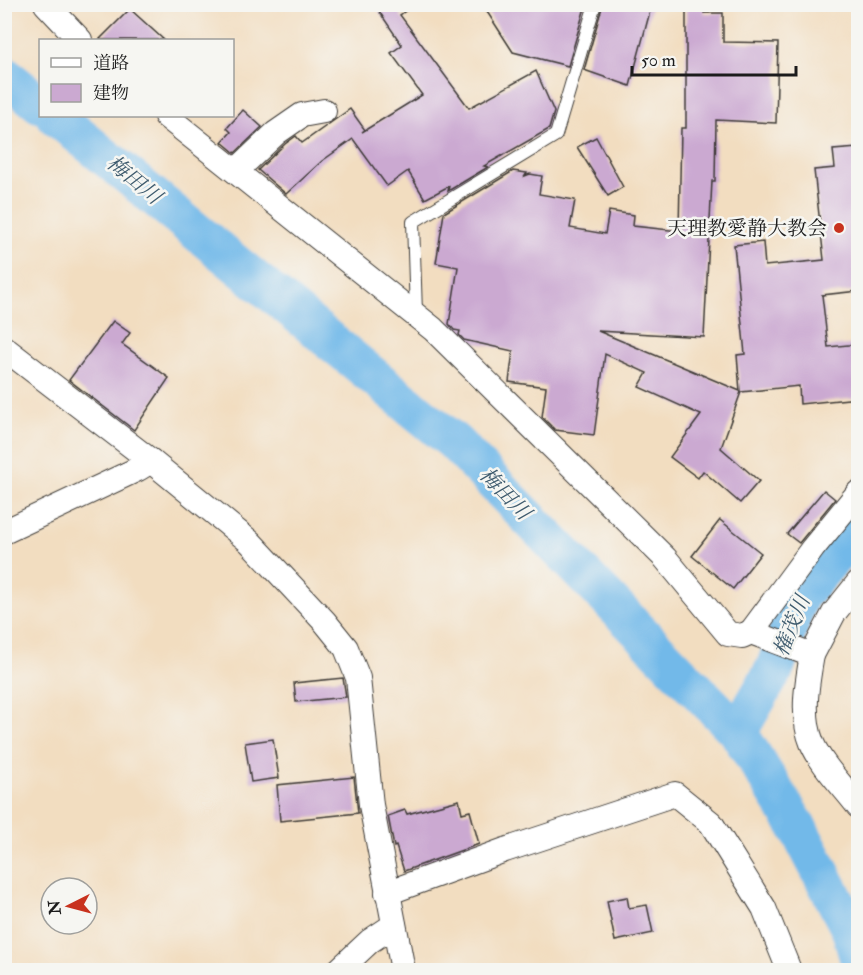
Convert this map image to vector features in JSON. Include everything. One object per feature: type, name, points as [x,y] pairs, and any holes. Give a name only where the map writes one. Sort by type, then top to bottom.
[{"type":"street","points":[[46,4],[79,39]]},
{"type":"street","points":[[236,171],[276,133],[302,115],[324,111]]},
{"type":"street","points":[[167,117],[441,337],[665,558],[728,634],[742,636],[754,633],[808,653]]},
{"type":"street","points":[[4,348],[151,460],[250,542],[325,621],[346,648],[358,678],[371,805],[403,970]]},
{"type":"street","points":[[4,532],[138,469],[151,460]]},
{"type":"street","points":[[754,633],[813,548],[858,493]]},
{"type":"street","points":[[858,583],[834,612],[808,653],[806,691],[807,720],[812,742],[824,763],[858,806]]},
{"type":"street","points":[[387,893],[505,850],[675,794],[711,823],[764,908],[789,970]]},
{"type":"street","points":[[339,970],[370,941],[394,925]]},
{"type":"lane","points":[[416,315],[413,222],[556,135],[595,4]]},
{"type":"building","points":[[374,4],[415,4],[400,15],[469,108],[536,71],[554,112],[549,129],[484,166],[488,167],[448,191],[449,186],[425,199],[408,171],[387,186],[353,139],[322,161],[286,194],[258,170],[285,144],[296,136],[302,143],[350,109],[365,130],[362,132],[422,95],[391,53],[402,45]]},
{"type":"building","points":[[482,4],[586,4],[568,66],[513,52]]},
{"type":"building","points":[[603,4],[652,4],[630,86],[584,70]]},
{"type":"building","points":[[686,4],[705,4],[704,13],[723,13],[723,42],[778,43],[776,123],[716,120],[715,181],[712,181],[704,337],[598,331],[740,391],[737,355],[745,354],[734,245],[763,242],[765,266],[824,260],[814,170],[835,168],[833,150],[858,148],[858,291],[822,295],[828,347],[858,344],[858,398],[800,404],[799,386],[741,392],[721,448],[759,481],[740,503],[703,471],[698,478],[670,457],[701,415],[639,387],[647,373],[605,354],[594,435],[555,430],[542,417],[546,387],[509,382],[513,351],[464,340],[459,335],[460,331],[454,330],[449,324],[458,267],[436,263],[444,213],[513,171],[527,173],[525,176],[530,174],[542,176],[539,194],[575,200],[570,228],[605,234],[609,211],[634,215],[633,226],[679,231],[681,128],[686,128]]},
{"type":"building","points":[[130,9],[163,39],[100,39]]},
{"type":"building","points":[[243,110],[262,127],[235,153],[222,142],[231,132],[227,128]]},
{"type":"building","points":[[596,137],[623,187],[608,196],[577,147]]},
{"type":"building","points":[[113,321],[130,333],[122,344],[169,378],[134,430],[69,380]]},
{"type":"building","points":[[824,490],[835,499],[799,543],[787,534]]},
{"type":"building","points":[[720,520],[761,553],[733,589],[692,556]]},
{"type":"building","points":[[343,678],[346,697],[296,702],[294,683]]},
{"type":"building","points":[[273,739],[279,778],[251,782],[245,743]]},
{"type":"building","points":[[354,777],[358,813],[280,821],[277,785]]},
{"type":"building","points":[[459,800],[462,813],[470,811],[479,844],[404,871],[396,846],[394,847],[388,816],[405,810],[407,814]]},
{"type":"building","points":[[627,897],[629,908],[647,905],[653,933],[615,941],[607,901]]},
{"type":"waterway","name":"梅田川","points":[[4,75],[39,103]]},
{"type":"waterway","name":"梅田川","points":[[56,117],[454,442],[738,732],[797,826],[851,931],[858,956]]},
{"type":"waterway","name":"権茂川","points":[[738,732],[775,668],[799,597],[858,529]]},
{"type":"place","name":"天理教愛静大教会","points":[[839,228]]}]
